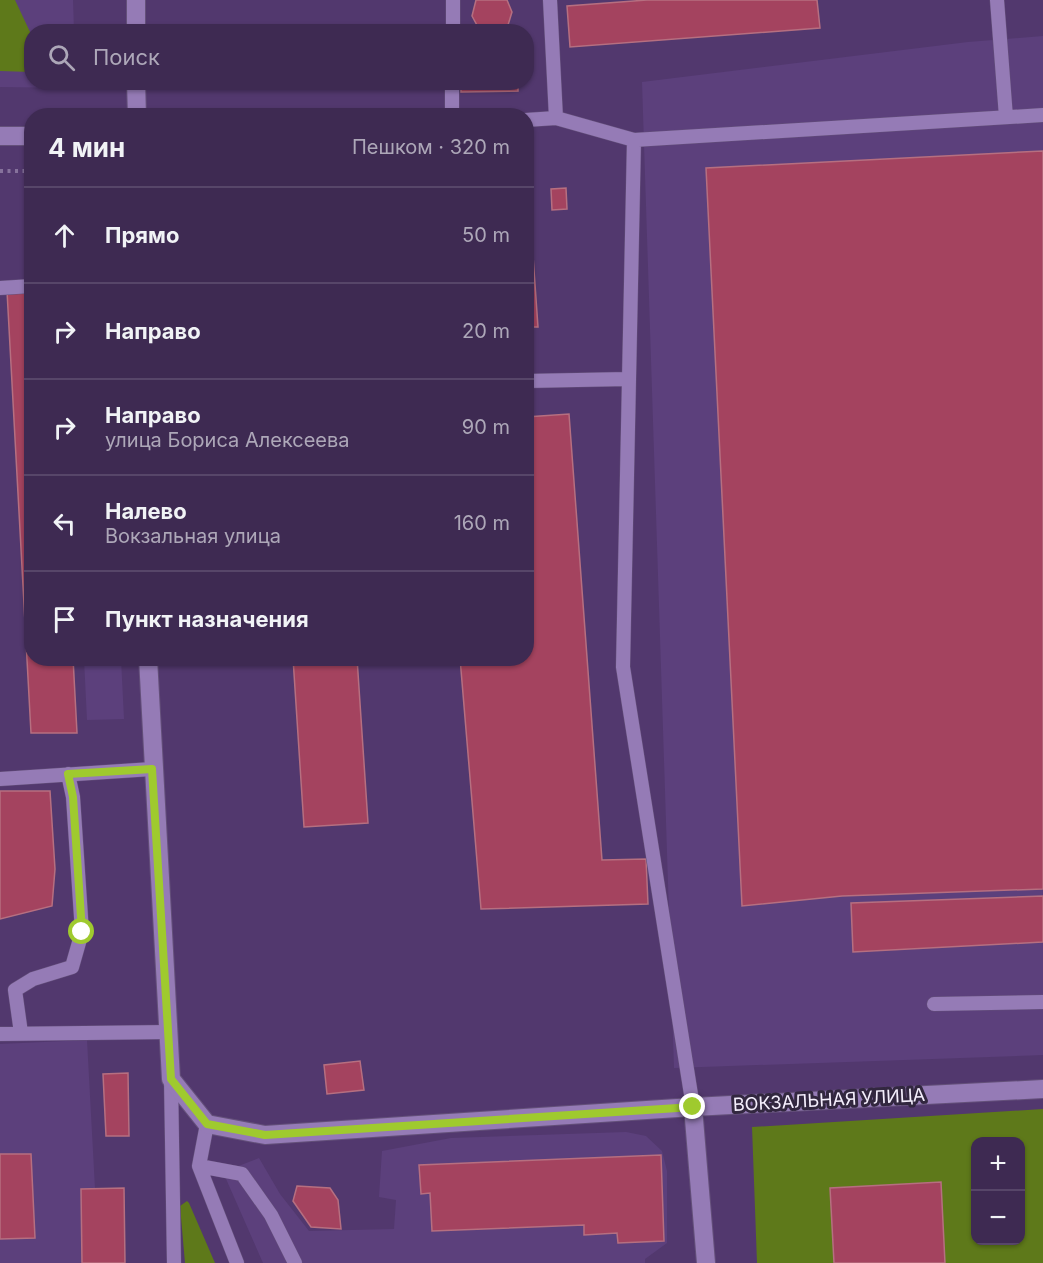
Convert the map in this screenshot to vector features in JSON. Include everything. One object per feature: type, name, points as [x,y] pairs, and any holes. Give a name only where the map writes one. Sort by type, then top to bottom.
[{"type":"main road","points":[[136,0],[136,24]]},
{"type":"main road","points":[[136,90],[136,108]]},
{"type":"main road","points":[[0,136],[24,136]]},
{"type":"main road","points":[[148,666],[152,769],[171,1079],[207,1124]]},
{"type":"main road","name":"ВОКЗАЛЬНАЯ УЛИЦА","points":[[207,1124],[265,1135],[693,1107],[1043,1089]]},
{"type":"main road","points":[[693,1107],[706,1263]]},
{"type":"lane","points":[[453,0],[453,24]]},
{"type":"lane","points":[[550,0],[556,118]]},
{"type":"lane","points":[[997,0],[1006,117]]},
{"type":"lane","points":[[452,90],[452,108]]},
{"type":"lane","points":[[534,119],[556,118],[634,140],[1043,115]]},
{"type":"lane","points":[[634,140],[623,667],[693,1107]]},
{"type":"lane","points":[[0,288],[24,286]]},
{"type":"lane","points":[[534,381],[628,379]]},
{"type":"lane","points":[[0,779],[152,769]]},
{"type":"lane","points":[[21,1034],[15,990],[33,979],[72,967],[82,932],[73,797],[68,774]]},
{"type":"lane","points":[[934,1004],[1043,1002]]},
{"type":"lane","points":[[0,1034],[169,1032]]},
{"type":"lane","points":[[171,1079],[174,1263]]},
{"type":"lane","points":[[207,1124],[199,1166],[237,1263]]},
{"type":"lane","points":[[199,1166],[243,1174],[271,1215],[295,1263]]},
{"type":"path","points":[[0,171],[24,171]]},
{"type":"shaded area","points":[[0,0],[73,0],[74,24],[24,24],[24,87],[0,87]]},
{"type":"shaded area","points":[[1043,36],[1043,1055],[674,1068],[642,82],[968,42]]},
{"type":"shaded area","points":[[84,666],[121,666],[124,719],[87,720]]},
{"type":"shaded area","points":[[87,1040],[99,1263],[0,1263],[0,1044]]},
{"type":"shaded area","points":[[626,1132],[646,1136],[662,1151],[667,1171],[667,1243],[645,1259],[645,1263],[263,1263],[223,1172],[259,1158],[280,1194],[309,1231],[394,1229],[396,1200],[379,1197],[382,1151],[451,1138]]},
{"type":"green space","points":[[0,0],[15,0],[26,24],[24,24],[24,72],[0,71]]},
{"type":"green space","points":[[1043,1109],[1043,1263],[757,1263],[752,1127]]},
{"type":"green space","points":[[187,1201],[215,1263],[185,1263],[180,1206]]},
{"type":"building","points":[[476,0],[507,0],[512,12],[508,24],[476,24],[472,16]]},
{"type":"building","points":[[647,0],[817,0],[820,28],[570,47],[567,6]]},
{"type":"building","points":[[461,90],[518,90],[518,91],[461,92]]},
{"type":"building","points":[[1043,151],[1043,889],[842,896],[742,906],[706,168]]},
{"type":"building","points":[[566,188],[567,209],[552,210],[551,189]]},
{"type":"building","points":[[534,270],[538,327],[534,327]]},
{"type":"building","points":[[24,290],[24,604],[7,291]]},
{"type":"building","points":[[569,414],[602,860],[646,859],[648,904],[481,909],[461,666],[534,666],[534,416]]},
{"type":"building","points":[[27,666],[73,666],[77,733],[31,733]]},
{"type":"building","points":[[294,666],[358,666],[368,823],[304,827]]},
{"type":"building","points":[[0,791],[50,791],[55,869],[52,906],[0,919]]},
{"type":"building","points":[[1043,896],[1043,942],[853,952],[851,903]]},
{"type":"building","points":[[360,1061],[364,1090],[327,1094],[324,1065]]},
{"type":"building","points":[[128,1073],[129,1136],[106,1136],[103,1074]]},
{"type":"building","points":[[0,1154],[31,1154],[35,1238],[0,1239]]},
{"type":"building","points":[[661,1155],[664,1241],[618,1243],[617,1233],[584,1235],[584,1225],[432,1231],[430,1193],[421,1194],[419,1165]]},
{"type":"building","points":[[941,1182],[945,1263],[834,1263],[830,1188]]},
{"type":"building","points":[[297,1186],[330,1188],[338,1200],[341,1229],[311,1227],[293,1201]]},
{"type":"building","points":[[124,1188],[125,1263],[82,1263],[81,1189]]},
{"type":"route","points":[[82,932],[73,797],[68,774],[152,769],[171,1079],[207,1124],[265,1135],[693,1107]]}]
